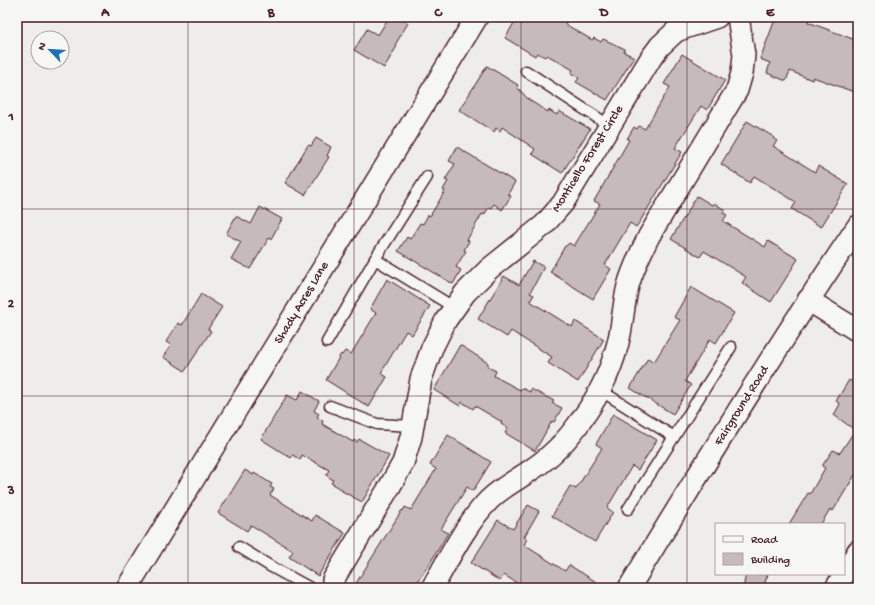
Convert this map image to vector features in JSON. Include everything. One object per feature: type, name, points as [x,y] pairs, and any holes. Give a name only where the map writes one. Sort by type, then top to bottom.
[{"type":"street","name":"Shady Acres Lane","points":[[127,588],[478,17]]},
{"type":"street","name":"Monticello Forest Circle","points":[[333,588],[333,580],[390,486],[402,463],[411,437],[421,379],[432,348],[446,320],[465,293],[490,269],[544,225],[563,203],[651,58],[660,46],[676,31],[717,17]]},
{"type":"street","points":[[432,588],[475,516],[490,499],[508,484],[532,470],[557,448],[582,419],[600,390],[611,365],[620,335],[628,286],[638,259],[649,236],[737,90],[742,73],[744,55],[738,17]]},
{"type":"street","name":"Fairground Road","points":[[629,588],[808,300],[858,226]]},
{"type":"street","points":[[808,300],[858,331]]},
{"type":"street","points":[[845,573],[858,551]]},
{"type":"street","points":[[836,588],[844,575]]},
{"type":"lane","points":[[526,71],[610,126]]},
{"type":"lane","points":[[327,342],[375,259],[427,177]]},
{"type":"lane","points":[[375,259],[455,308]]},
{"type":"lane","points":[[628,509],[732,347]]},
{"type":"lane","points":[[600,390],[674,437]]},
{"type":"lane","points":[[330,406],[377,424],[412,426]]},
{"type":"lane","points":[[238,546],[310,588]]},
{"type":"building","points":[[389,17],[397,17],[408,23],[384,68],[354,50],[367,29],[378,35]]},
{"type":"building","points":[[520,17],[569,17],[565,24],[592,40],[594,38],[601,42],[603,39],[625,49],[624,52],[634,57],[607,100],[576,82],[579,78],[571,73],[573,70],[547,55],[545,57],[537,53],[535,56],[505,38],[514,23],[515,24]]},
{"type":"building","points":[[776,17],[810,17],[808,22],[858,41],[858,81],[854,92],[813,77],[812,80],[790,71],[786,81],[767,73],[770,63],[760,59]]},
{"type":"building","points":[[682,54],[725,80],[707,110],[701,106],[675,148],[682,152],[639,223],[636,227],[630,223],[605,265],[611,269],[593,299],[550,272],[565,246],[569,243],[574,246],[600,204],[594,201],[629,140],[627,139],[634,127],[637,129],[639,126],[645,129],[670,87],[664,84]]},
{"type":"building","points":[[487,66],[518,85],[517,87],[529,100],[548,112],[549,110],[557,115],[559,111],[590,129],[562,173],[532,154],[535,149],[502,127],[500,131],[496,128],[494,132],[459,110]]},
{"type":"building","points":[[747,121],[774,137],[773,138],[777,141],[773,146],[815,172],[818,166],[848,184],[821,227],[792,209],[796,202],[754,176],[750,183],[721,164]]},
{"type":"building","points":[[316,138],[331,147],[327,156],[329,157],[305,195],[285,183],[308,145],[311,146]]},
{"type":"building","points":[[457,147],[515,182],[508,194],[511,196],[502,210],[494,204],[491,208],[489,207],[484,215],[482,214],[467,240],[469,241],[464,250],[466,251],[456,267],[461,270],[453,284],[398,251],[407,237],[410,239],[420,223],[423,224],[428,215],[430,216],[445,191],[443,190],[448,181],[445,180],[455,164],[449,161]]},
{"type":"building","points":[[697,196],[712,205],[714,203],[725,210],[723,213],[727,215],[723,221],[765,247],[768,241],[798,259],[771,302],[742,283],[746,277],[704,251],[700,257],[671,239]]},
{"type":"building","points":[[260,207],[282,219],[271,239],[269,238],[250,269],[231,259],[241,242],[226,234],[236,216],[251,224]]},
{"type":"building","points":[[533,261],[544,267],[530,293],[534,295],[530,301],[572,327],[575,321],[604,339],[578,382],[548,363],[552,357],[511,331],[507,337],[478,319],[504,276],[519,285]]},
{"type":"building","points":[[387,279],[430,306],[412,335],[406,331],[381,373],[387,377],[369,407],[326,380],[341,354],[342,355],[345,351],[351,354],[376,313],[370,309]]},
{"type":"building","points":[[691,287],[734,313],[716,343],[710,339],[685,381],[691,385],[673,414],[630,388],[648,358],[654,362],[680,320],[674,317]]},
{"type":"building","points":[[201,294],[222,307],[208,329],[211,331],[185,371],[163,357],[171,345],[166,342],[178,323],[182,325]]},
{"type":"building","points":[[460,345],[488,363],[488,367],[496,371],[494,376],[520,390],[522,388],[530,392],[531,389],[554,401],[552,403],[562,408],[554,422],[552,421],[535,451],[505,433],[508,428],[501,424],[502,422],[475,406],[473,409],[462,402],[460,406],[434,390]]},
{"type":"building","points":[[849,380],[858,385],[858,470],[833,511],[830,509],[822,523],[790,523],[808,493],[810,494],[825,468],[822,466],[833,450],[840,453],[855,430],[834,415],[840,404],[836,401]]},
{"type":"building","points":[[302,391],[319,401],[314,411],[319,414],[317,417],[323,421],[322,424],[353,442],[354,440],[357,442],[359,439],[389,456],[362,502],[331,483],[333,480],[326,475],[329,470],[302,455],[300,460],[293,455],[291,458],[261,439],[287,395],[297,400]]},
{"type":"building","points":[[613,414],[657,440],[638,470],[632,466],[607,508],[613,512],[595,542],[552,516],[570,486],[576,489],[602,448],[596,444]]},
{"type":"building","points":[[448,435],[491,462],[473,491],[467,487],[441,529],[448,533],[430,563],[415,585],[412,583],[409,588],[353,588],[402,510],[403,511],[405,507],[411,510],[436,469],[430,465]]},
{"type":"building","points":[[245,470],[253,475],[254,473],[272,484],[270,487],[274,489],[270,495],[312,521],[315,515],[345,533],[318,576],[289,557],[293,551],[251,525],[247,531],[218,513]]},
{"type":"building","points":[[528,505],[539,511],[524,537],[527,539],[524,545],[565,571],[569,565],[606,588],[525,588],[504,575],[500,581],[471,563],[498,520],[513,529]]},
{"type":"building","points":[[746,575],[768,575],[763,588],[743,588]]}]
